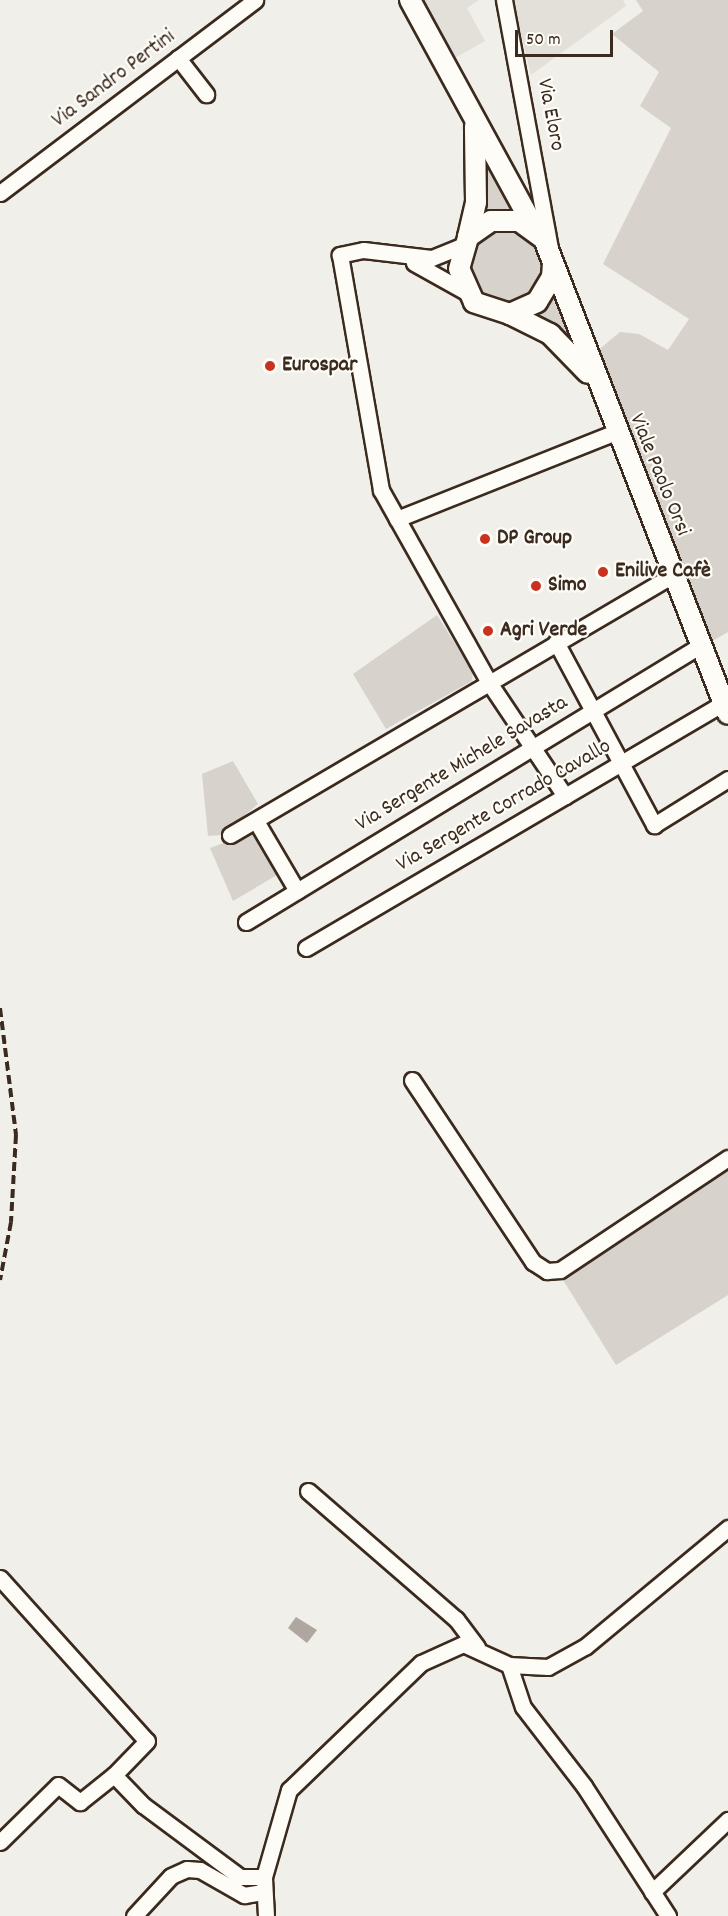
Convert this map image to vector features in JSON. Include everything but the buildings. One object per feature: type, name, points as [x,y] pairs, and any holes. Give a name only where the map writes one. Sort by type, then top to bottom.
[{"type":"main road","points":[[410,0],[527,222],[552,257],[598,387]]},
{"type":"main road","points":[[474,118],[478,155],[466,241],[459,268],[466,292],[485,309],[510,314],[572,352],[598,387]]},
{"type":"main road","points":[[466,241],[491,221],[527,222]]},
{"type":"main road","points":[[510,314],[537,302],[552,278],[552,257]]},
{"type":"main road","name":"Viale Paolo Orsi","points":[[598,387],[726,709]]},
{"type":"street","name":"Via Sandro Pertini","points":[[0,193],[255,0]]},
{"type":"street","name":"Via Eloro","points":[[504,0],[545,203],[552,257]]},
{"type":"street","points":[[178,58],[206,94]]},
{"type":"street","points":[[527,222],[545,203]]},
{"type":"street","points":[[466,241],[431,258],[397,256],[363,250],[340,255],[381,490],[490,684],[565,796]]},
{"type":"street","points":[[397,256],[440,273],[466,292]]},
{"type":"street","points":[[397,519],[616,432]]},
{"type":"street","points":[[230,835],[673,575]]},
{"type":"street","points":[[556,642],[654,825],[727,782]]},
{"type":"street","name":"Via Sergente Michele Savasta","points":[[246,922],[701,645]]},
{"type":"street","name":"Via Sergente Corrado Cavallo","points":[[306,948],[621,764],[726,709]]},
{"type":"street","points":[[256,821],[297,891]]},
{"type":"street","points":[[412,1080],[533,1262],[547,1270],[560,1270],[728,1158]]},
{"type":"street","points":[[308,1491],[456,1619],[477,1647],[509,1665],[548,1667],[586,1646],[728,1528]]},
{"type":"street","points":[[0,1842],[58,1785],[80,1802],[114,1775],[147,1740],[2,1583]]},
{"type":"street","points":[[266,1916],[263,1885],[282,1803],[305,1771],[421,1663],[450,1646],[477,1647]]},
{"type":"street","points":[[509,1665],[523,1707],[668,1916]]},
{"type":"street","points":[[114,1775],[143,1805],[240,1877],[263,1885]]},
{"type":"street","points":[[652,1892],[728,1820]]},
{"type":"street","points":[[134,1916],[171,1876],[187,1869],[200,1870],[234,1892],[263,1885]]},
{"type":"shaded area","points":[[421,0],[479,0],[467,8],[485,41],[453,59]]},
{"type":"shaded area","points":[[513,0],[623,0],[626,6],[531,75]]},
{"type":"shaded area","points":[[636,0],[728,0],[728,632],[711,642],[596,352],[620,332],[639,334],[668,350],[689,319],[603,264],[671,128],[640,106],[659,72],[612,34],[643,11]]},
{"type":"shaded area","points":[[487,163],[511,211],[481,220],[484,204]]},
{"type":"shaded area","points":[[506,229],[520,232],[532,240],[540,252],[543,266],[540,280],[532,292],[520,300],[506,303],[492,300],[480,292],[472,280],[469,266],[472,252],[480,240],[492,232]]},
{"type":"shaded area","points":[[551,293],[571,342],[525,315]]},
{"type":"shaded area","points":[[437,615],[473,672],[472,681],[386,729],[353,674]]},
{"type":"shaded area","points":[[233,761],[258,804],[221,835],[208,836],[202,774]]},
{"type":"shaded area","points":[[257,830],[289,891],[277,875],[233,901],[210,848]]},
{"type":"shaded area","points":[[728,1170],[728,1295],[616,1365],[563,1280]]},
{"type":"shaded area","points":[[296,1617],[317,1630],[307,1643],[288,1628]]},
{"type":"railway","points":[[0,1008],[16,1135],[11,1222],[0,1280]]},
{"type":"place","name":"Eurospar","points":[[270,366]]},
{"type":"place","name":"DP Group","points":[[485,539]]},
{"type":"place","name":"Enilive Cafè","points":[[603,572]]},
{"type":"place","name":"Simo","points":[[536,586]]},
{"type":"place","name":"Agri Verde","points":[[488,631]]}]
